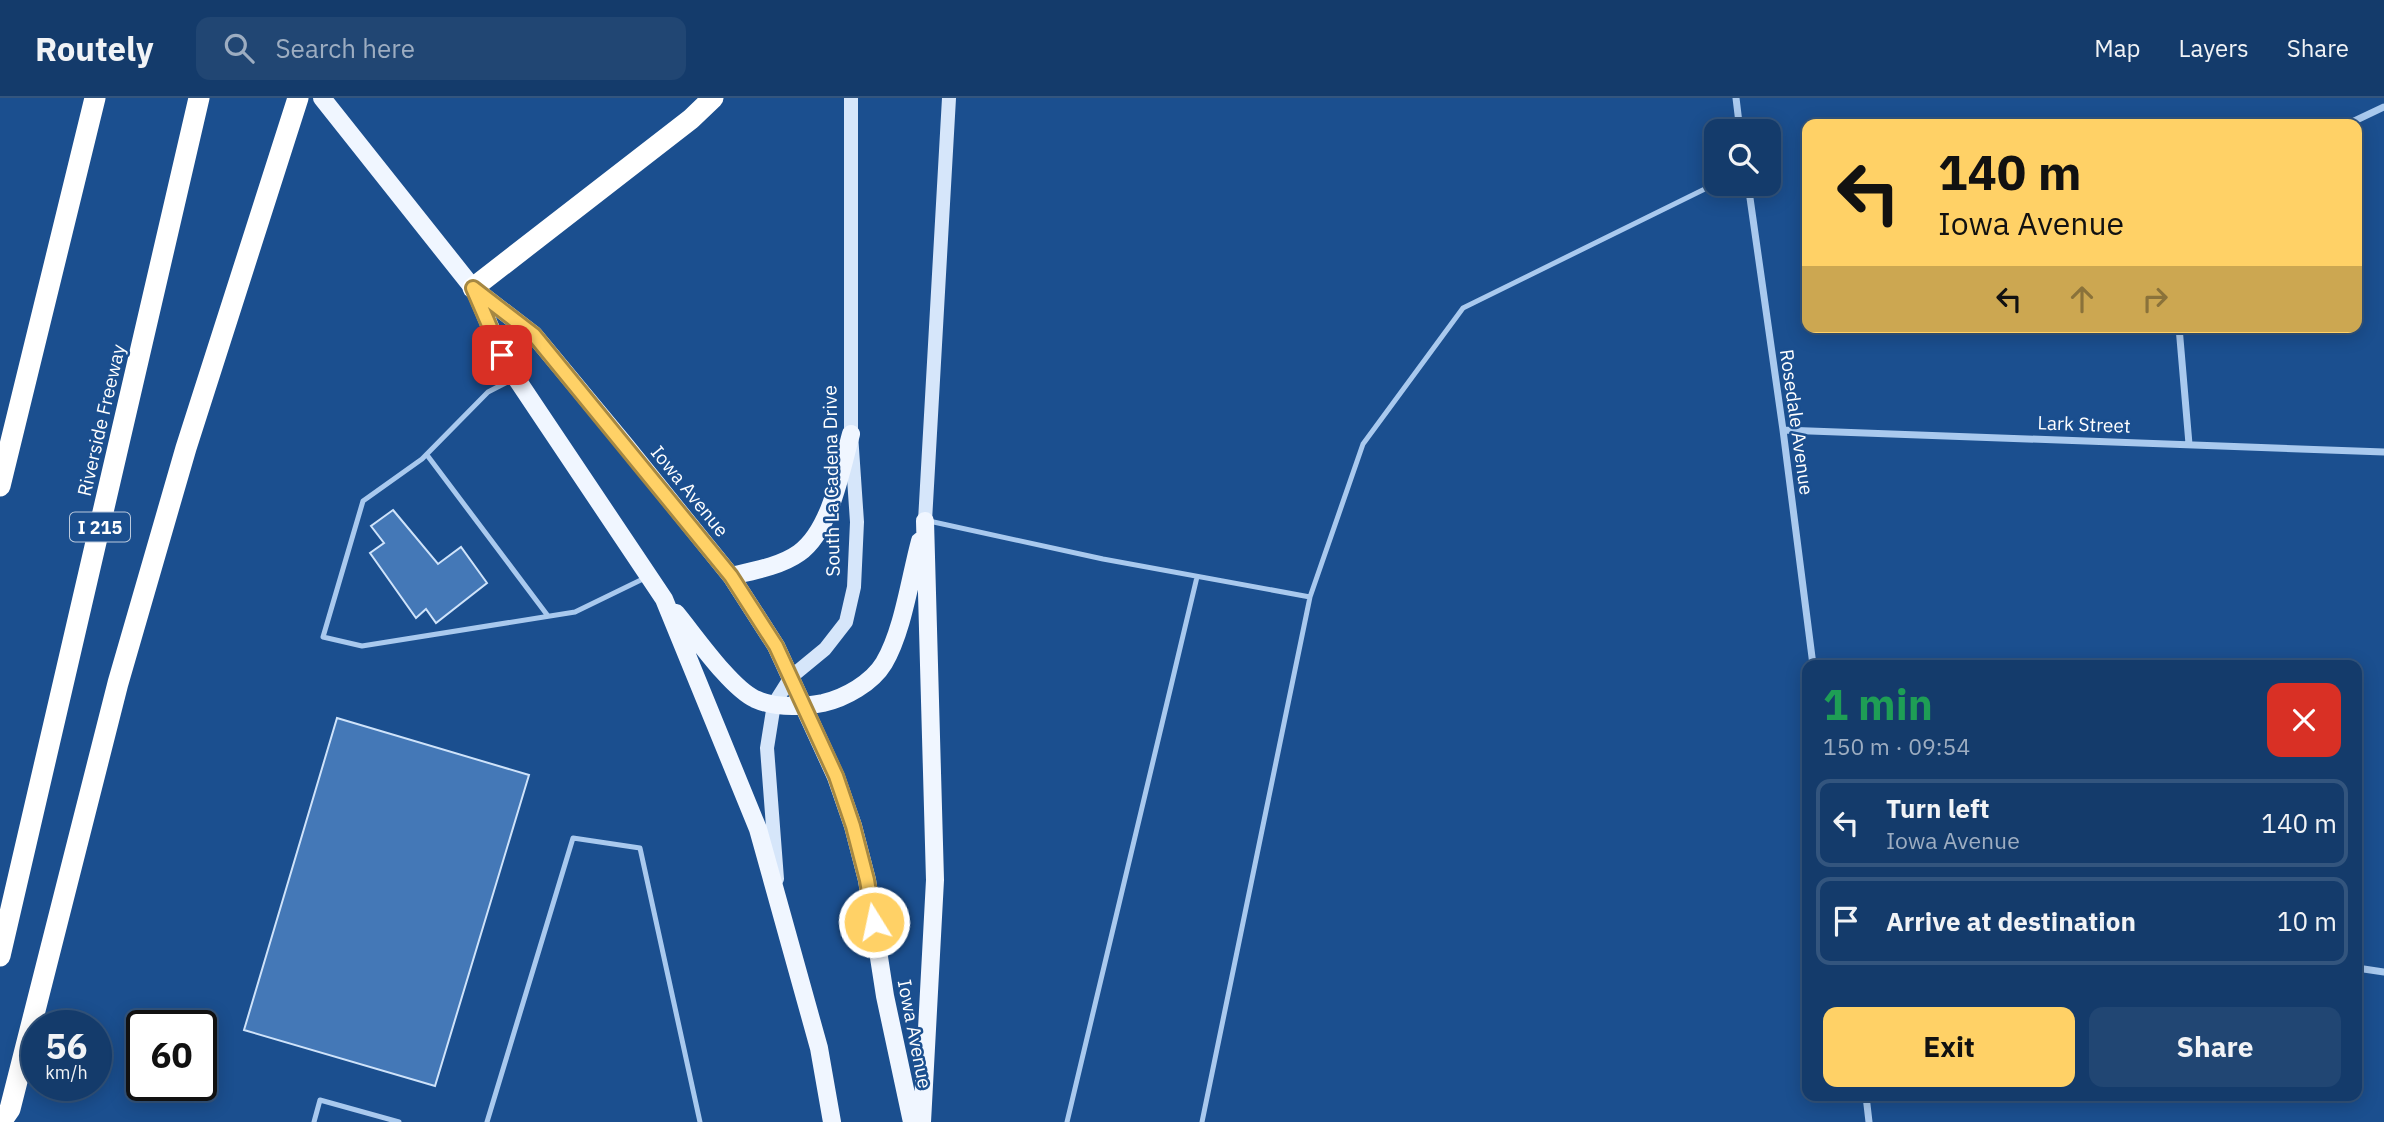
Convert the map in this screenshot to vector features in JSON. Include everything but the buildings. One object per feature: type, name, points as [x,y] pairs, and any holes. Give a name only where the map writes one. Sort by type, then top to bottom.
[{"type":"highway","points":[[0,486],[95,98]]},
{"type":"highway","name":"Riverside Freeway","points":[[0,956],[199,98]]},
{"type":"highway","points":[[1,1122],[10,1109],[118,683],[182,461],[299,98]]},
{"type":"highway","points":[[473,288],[691,119],[713,98]]},
{"type":"main road","name":"Iowa Avenue","points":[[322,98],[473,288],[534,335],[731,576],[776,646],[836,776],[853,826],[867,880],[885,996],[912,1122]]},
{"type":"main road","name":"South La Cadena Drive","points":[[832,1122],[819,1048],[779,903],[767,747],[774,705],[791,677],[825,649],[846,622],[854,587],[857,522],[851,434],[851,98]]},
{"type":"main road","points":[[922,1122],[935,880],[926,521],[949,98]]},
{"type":"main road","name":"Iowa Avenue","points":[[473,288],[502,355],[516,378],[664,599],[758,829],[779,903]]},
{"type":"main road","points":[[731,576],[762,569],[797,555],[808,545],[821,525],[835,493],[851,434]]},
{"type":"main road","points":[[664,599],[737,686],[754,699],[774,705],[805,706],[833,701],[858,688],[882,666],[894,643],[926,521]]},
{"type":"street","points":[[1735,98],[1738,119]]},
{"type":"street","points":[[2359,119],[2384,107]]},
{"type":"street","name":"Rosedale Avenue","points":[[1750,196],[1812,660]]},
{"type":"street","points":[[2180,333],[2189,444]]},
{"type":"street","name":"Lark Street","points":[[1783,430],[2384,452]]},
{"type":"street","points":[[2362,969],[2384,972]]},
{"type":"street","points":[[1867,1101],[1869,1122]]},
{"type":"lane","points":[[1202,1122],[1310,597],[1363,444],[1463,308],[1704,189]]},
{"type":"lane","points":[[516,378],[488,392],[427,454],[363,501],[323,637],[362,646],[575,612],[650,575]]},
{"type":"lane","points":[[427,454],[548,617]]},
{"type":"lane","points":[[926,521],[1089,556],[1310,597]]},
{"type":"lane","points":[[1067,1122],[1197,576]]},
{"type":"lane","points":[[486,1122],[573,838],[640,848],[700,1122]]},
{"type":"lane","points":[[314,1122],[320,1100],[399,1122]]},
{"type":"route","points":[[502,355],[473,288],[534,335],[731,576],[776,646],[836,776],[853,826],[867,880],[874,922]]}]
